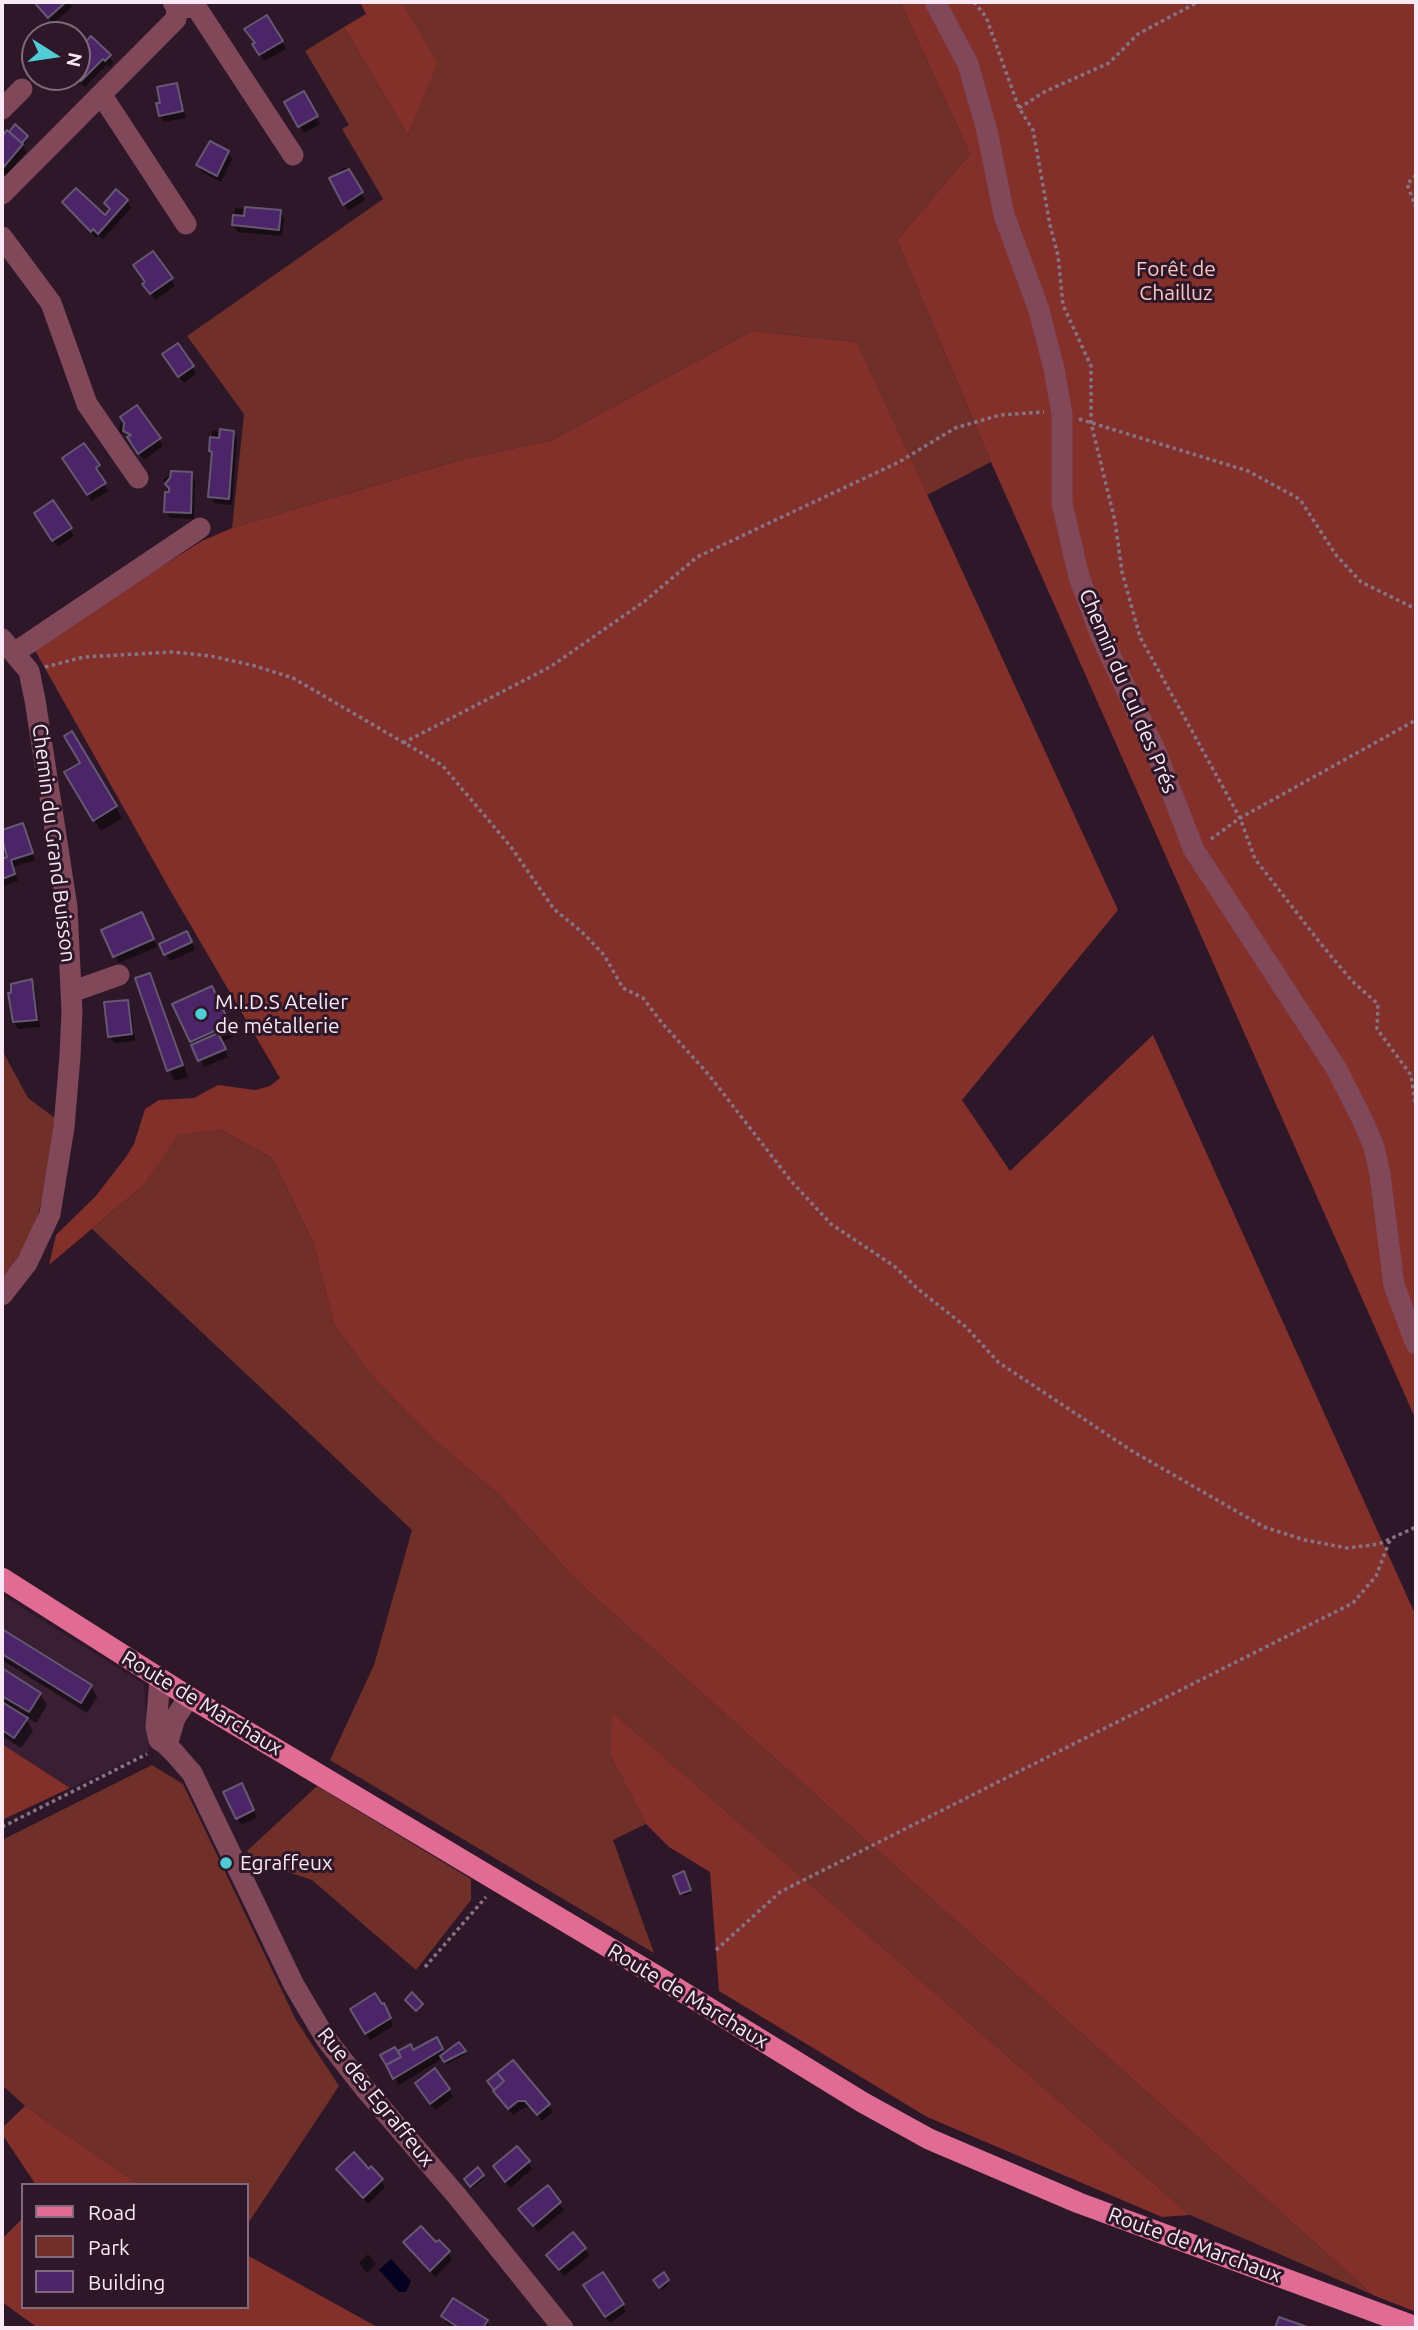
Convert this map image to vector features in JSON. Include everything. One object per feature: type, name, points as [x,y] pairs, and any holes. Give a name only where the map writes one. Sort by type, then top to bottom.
[{"type":"main road","name":"Route de Marchaux","points":[[2,1578],[160,1679],[862,2102],[929,2139],[1079,2203],[1416,2327]]},
{"type":"street","name":"Chemin du Cul des Prés","points":[[935,2],[968,64],[988,131],[1004,215],[1039,310],[1054,369],[1062,414],[1062,503],[1079,577],[1101,636],[1156,752],[1194,850],[1336,1068],[1363,1121],[1374,1147],[1380,1174],[1394,1285],[1416,1344]]},
{"type":"street","points":[[2,194],[176,19],[175,5],[196,8],[293,155]]},
{"type":"street","points":[[2,109],[21,90]]},
{"type":"street","points":[[101,94],[186,223]]},
{"type":"street","points":[[2,237],[51,303],[87,404],[138,478]]},
{"type":"street","points":[[29,671],[8,646],[200,528]]},
{"type":"street","name":"Chemin du Grand Buisson","points":[[2,1295],[27,1263],[50,1214],[64,1127],[71,992],[67,907],[60,852],[29,671]]},
{"type":"street","points":[[71,992],[119,975]]},
{"type":"street","points":[[160,1679],[156,1727],[159,1740],[167,1745],[175,1718],[190,1697]]},
{"type":"street","name":"Rue des Egraffeux","points":[[167,1745],[192,1773],[294,1984],[326,2039],[563,2328]]},
{"type":"path","points":[[974,2],[985,17],[1019,108],[1033,130],[1058,256],[1063,305],[1091,366],[1091,422],[1115,522],[1122,572],[1140,637],[1240,818],[1255,859],[1344,972],[1378,1004],[1377,1030],[1411,1075],[1416,1109]]},
{"type":"path","points":[[1019,108],[1046,91],[1109,63],[1138,34],[1198,2]]},
{"type":"path","points":[[1416,175],[1407,184],[1416,208]]},
{"type":"path","points":[[403,743],[550,667],[645,601],[697,557],[899,462],[955,428],[1000,415],[1048,412],[1062,414]]},
{"type":"path","points":[[1091,422],[1248,471],[1296,497],[1336,555],[1361,582],[1416,609]]},
{"type":"path","points":[[29,671],[84,657],[173,652],[211,656],[293,678],[442,765],[511,847],[554,909],[604,955],[623,988],[643,998],[709,1074],[791,1181],[831,1224],[894,1266],[966,1327],[998,1362],[1132,1451],[1264,1527],[1305,1540],[1347,1548],[1379,1544],[1416,1527]]},
{"type":"path","points":[[1194,850],[1240,818],[1416,720]]},
{"type":"path","points":[[716,1950],[780,1892],[1353,1603],[1376,1576],[1390,1539]]},
{"type":"path","points":[[2,1827],[167,1745]]},
{"type":"path","points":[[425,1967],[499,1882]]},
{"type":"shaded area","points":[[2,1595],[144,1684],[149,1751],[70,1788],[2,1744]]},
{"type":"green space","points":[[360,2],[402,2],[437,63],[408,135],[344,27],[366,14]]},
{"type":"green space","points":[[402,2],[900,2],[970,154],[897,240],[991,462],[927,495],[857,342],[752,331],[552,440],[460,460],[232,528],[244,414],[187,336],[383,199],[342,129],[349,125],[305,51],[344,27],[408,135],[436,63]]},
{"type":"green space","name":"Forêt de Chailluz","points":[[900,2],[1416,2],[1416,1420],[991,462],[897,240],[970,154]]},
{"type":"green space","points":[[752,331],[857,342],[1118,910],[962,1100],[1010,1171],[1153,1035],[1416,1616],[1416,2312],[1373,2295],[577,1581],[499,1495],[433,1439],[368,1372],[334,1324],[313,1242],[272,1158],[221,1130],[177,1135],[145,1184],[49,1265],[56,1235],[95,1197],[126,1157],[134,1144],[145,1109],[159,1100],[194,1098],[218,1085],[255,1090],[270,1086],[280,1078],[33,647],[202,541],[232,528],[460,460],[552,440]]},
{"type":"green space","points":[[2,1050],[28,1098],[55,1118],[46,1181],[35,1223],[16,1261],[2,1277]]},
{"type":"green space","points":[[221,1130],[272,1158],[313,1242],[334,1324],[368,1372],[433,1439],[499,1495],[577,1581],[1373,2295],[1190,2215],[613,1713],[610,1755],[646,1824],[613,1840],[654,1953],[330,1760],[374,1665],[412,1530],[92,1229],[145,1184],[176,1135]]},
{"type":"green space","points":[[612,1712],[1190,2215],[1162,2217],[927,2117],[719,1991],[710,1872],[669,1847],[646,1824],[610,1755]]},
{"type":"green space","points":[[2,1744],[70,1788],[2,1820]]},
{"type":"green space","points":[[152,1765],[183,1784],[296,2020],[339,2086],[248,2223],[248,2183],[137,2183],[25,2106],[2,2085],[2,1840]]},
{"type":"green space","points":[[317,1786],[471,1879],[471,1900],[416,1970],[312,1880],[252,1860],[247,1851]]},
{"type":"green space","points":[[25,2106],[137,2183],[35,2183],[2,2134],[2,2128]]},
{"type":"green space","points":[[21,2220],[21,2309],[248,2309],[248,2256],[379,2328],[38,2328],[2,2302],[2,2239]]},
{"type":"water","points":[[391,2259],[411,2281],[406,2292],[399,2292],[379,2270]]},
{"type":"building","points":[[34,2],[66,2],[48,18]]},
{"type":"building","points":[[267,15],[283,41],[259,55],[252,44],[255,43],[244,29]]},
{"type":"building","points":[[91,36],[111,55],[105,61],[103,59],[91,71]]},
{"type":"building","points":[[177,83],[183,111],[159,116],[157,87]]},
{"type":"building","points":[[304,91],[318,116],[298,127],[284,102]]},
{"type":"building","points":[[15,124],[28,136],[22,143],[9,132]]},
{"type":"building","points":[[7,130],[23,144],[2,169],[2,136]]},
{"type":"building","points":[[210,141],[229,151],[217,176],[196,165]]},
{"type":"building","points":[[349,169],[363,192],[343,205],[329,178]]},
{"type":"building","points":[[76,188],[105,215],[110,209],[104,203],[116,189],[128,200],[98,234],[93,229],[91,232],[62,202]]},
{"type":"building","points":[[245,207],[281,210],[279,230],[232,225],[233,215],[244,216]]},
{"type":"building","points":[[153,251],[173,278],[150,294],[133,265]]},
{"type":"building","points":[[178,343],[194,366],[178,377],[162,354]]},
{"type":"building","points":[[137,405],[161,438],[138,454],[127,437],[131,435],[123,431],[124,423],[120,417]]},
{"type":"building","points":[[220,429],[234,431],[229,499],[208,497],[212,452],[209,451],[210,437],[219,438]]},
{"type":"building","points":[[84,443],[100,465],[96,468],[106,483],[87,495],[62,458]]},
{"type":"building","points":[[171,471],[192,472],[191,513],[164,512],[165,492],[169,492],[165,484]]},
{"type":"building","points":[[53,500],[72,528],[52,541],[34,513]]},
{"type":"building","points":[[72,731],[117,806],[93,821],[64,772],[80,763],[64,736]]},
{"type":"building","points":[[23,823],[33,853],[11,860],[15,874],[2,879],[2,859],[7,857],[2,830]]},
{"type":"building","points":[[142,912],[154,939],[113,957],[101,930]]},
{"type":"building","points":[[187,931],[192,942],[164,955],[159,944]]},
{"type":"building","points":[[150,973],[183,1065],[167,1071],[135,978]]},
{"type":"building","points":[[32,979],[37,1020],[13,1022],[8,993],[11,993],[11,984]]},
{"type":"building","name":"M.I.D.S Atelier de métallerie","points":[[212,986],[230,1024],[190,1042],[172,1004]]},
{"type":"building","points":[[128,1000],[132,1034],[108,1037],[104,1002]]},
{"type":"building","points":[[218,1033],[226,1049],[198,1061],[191,1045]]},
{"type":"building","points":[[2,1629],[92,1685],[81,1703],[2,1654]]},
{"type":"building","points":[[2,1668],[41,1693],[29,1712],[2,1696]]},
{"type":"building","points":[[2,1702],[28,1718],[14,1738],[2,1730]]},
{"type":"building","points":[[242,1783],[254,1810],[236,1819],[223,1792]]},
{"type":"building","points":[[684,1871],[691,1890],[680,1894],[673,1876]]},
{"type":"building","points":[[412,1992],[423,2004],[416,2011],[405,2000]]},
{"type":"building","points":[[375,1993],[382,2004],[384,2003],[391,2018],[365,2034],[350,2009]]},
{"type":"building","points":[[437,2037],[443,2049],[393,2079],[386,2065],[401,2057],[398,2051],[411,2044],[413,2050]]},
{"type":"building","points":[[459,2042],[466,2051],[444,2062],[440,2056]]},
{"type":"building","points":[[395,2047],[401,2057],[386,2065],[380,2055]]},
{"type":"building","points":[[513,2060],[550,2104],[537,2115],[525,2101],[518,2101],[508,2109],[493,2091],[504,2081],[497,2073]]},
{"type":"building","points":[[435,2068],[450,2089],[430,2104],[415,2083]]},
{"type":"building","points":[[497,2073],[504,2081],[494,2090],[487,2081]]},
{"type":"building","points":[[517,2146],[530,2161],[505,2182],[493,2166]]},
{"type":"building","points":[[354,2152],[369,2169],[371,2166],[383,2179],[363,2198],[336,2169]]},
{"type":"building","points":[[478,2167],[484,2175],[470,2187],[464,2179]]},
{"type":"building","points":[[548,2185],[561,2202],[533,2226],[518,2209]]},
{"type":"building","points":[[421,2226],[436,2242],[439,2240],[450,2251],[430,2271],[403,2242]]},
{"type":"building","points":[[573,2232],[586,2248],[559,2270],[546,2255]]},
{"type":"building","points":[[603,2272],[624,2304],[605,2317],[583,2285]]},
{"type":"building","points":[[664,2272],[669,2280],[659,2288],[653,2280]]},
{"type":"building","points":[[453,2298],[488,2320],[483,2328],[459,2328],[441,2316]]},
{"type":"building","points":[[1279,2317],[1310,2328],[1275,2328]]},
{"type":"place","name":"M.I.D.S Atelier de métallerie","points":[[201,1014]]},
{"type":"place","name":"Egraffeux","points":[[226,1863]]}]
